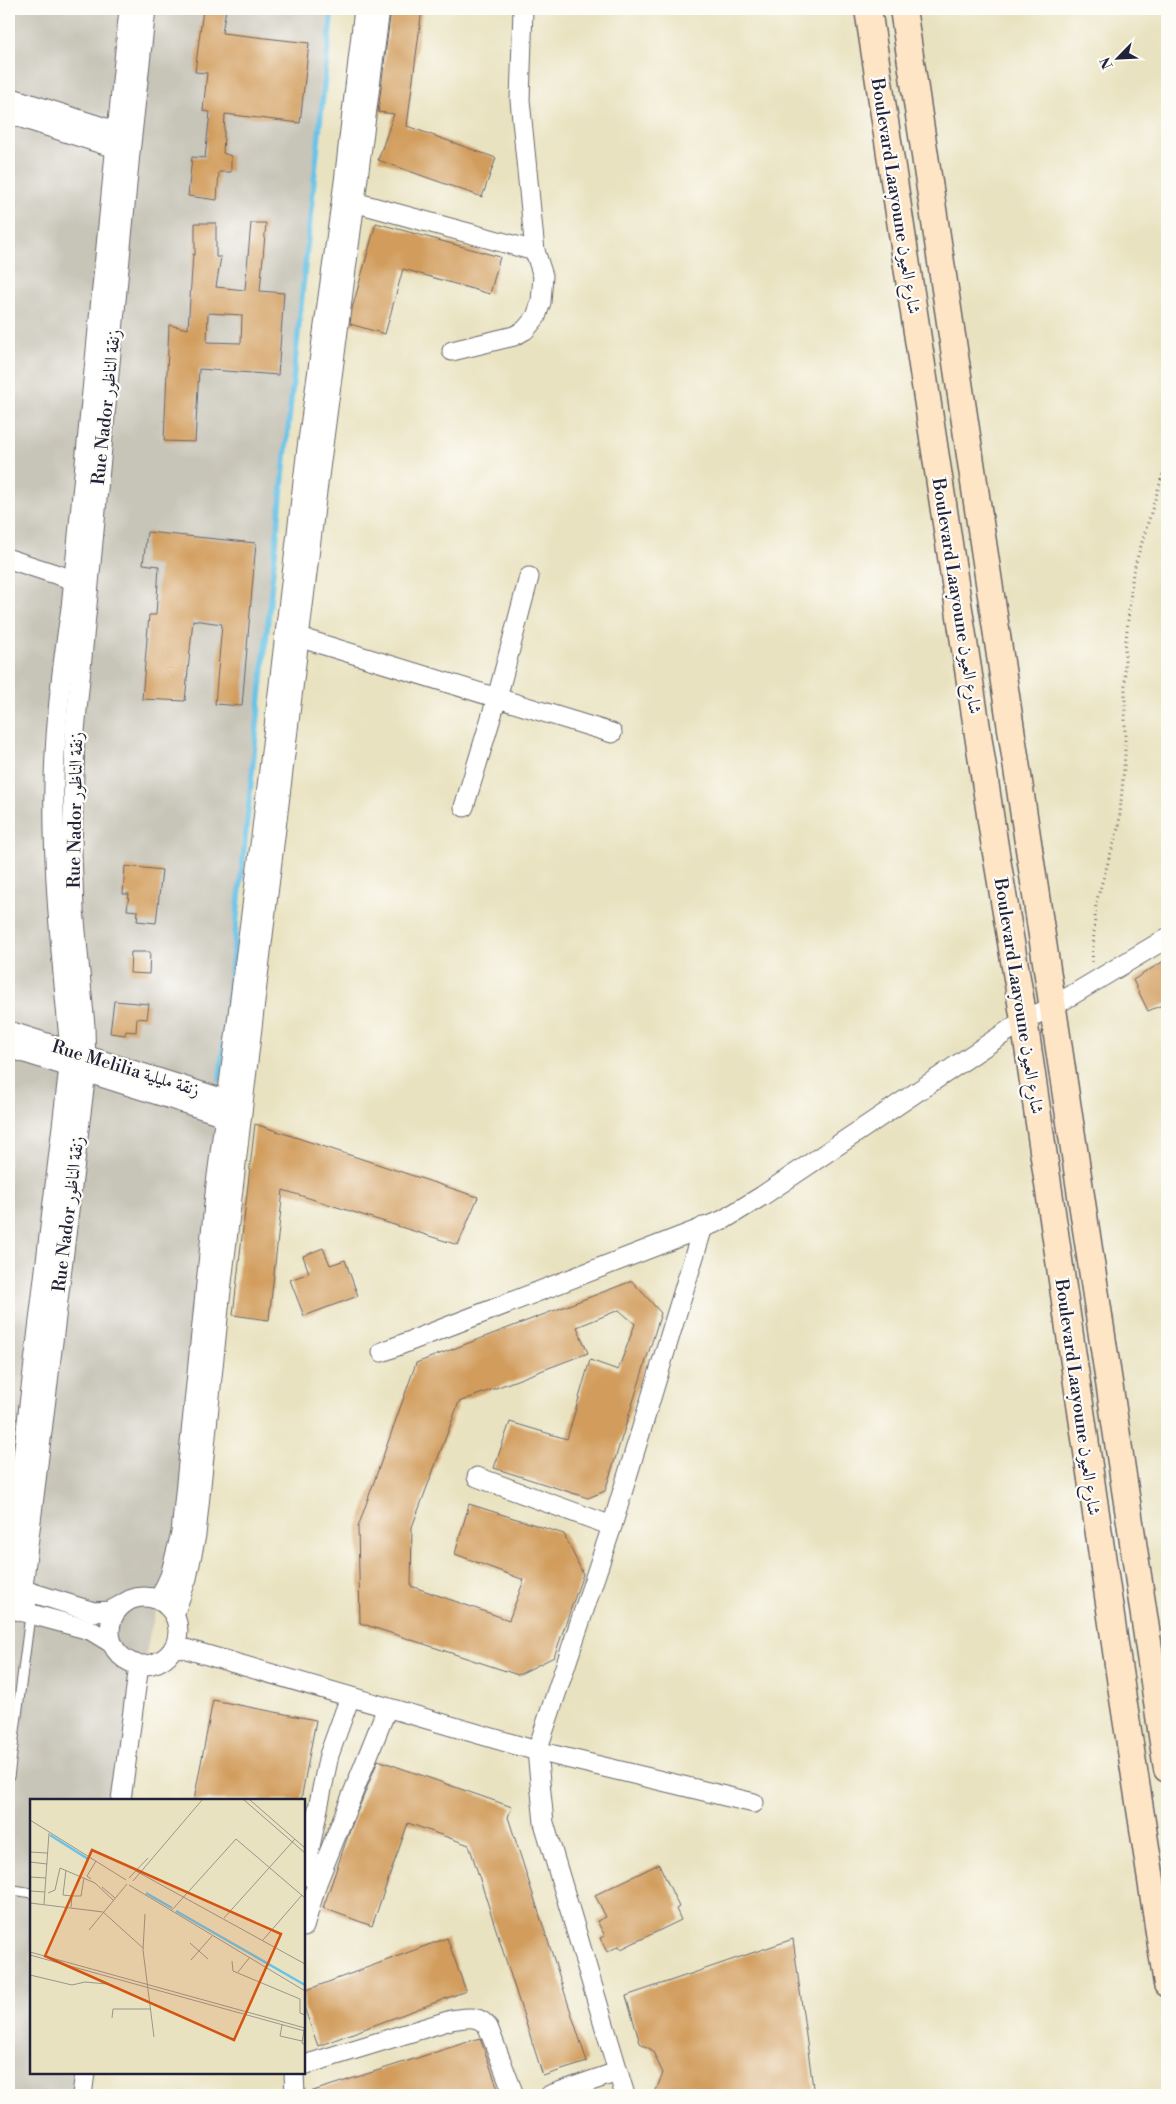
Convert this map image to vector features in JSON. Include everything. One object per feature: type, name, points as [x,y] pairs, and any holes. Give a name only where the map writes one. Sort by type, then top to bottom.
[{"type":"street","name":"Rue Nador زنقة الناظور","points":[[20,1611],[78,1061],[57,892],[54,782],[59,694],[81,588],[124,142],[129,9]]},
{"type":"street","name":"Rue Nador زنقة الناظور","points":[[124,142],[146,9]]},
{"type":"street","points":[[348,200],[364,9]]},
{"type":"street","points":[[174,1615],[186,1578],[196,1535],[219,1308],[234,1110],[348,200],[380,9]]},
{"type":"street","points":[[452,351],[514,336],[525,330],[536,317],[541,302],[543,276],[535,251],[520,100],[523,9]]},
{"type":"street","name":"Boulevard Laayoune شارع العيون","points":[[868,9],[995,846],[1024,1020],[1122,1692],[1167,1984]]},
{"type":"street","name":"Boulevard Laayoune شارع العيون","points":[[903,9],[1167,1770]]},
{"type":"street","points":[[9,97],[124,142]]},
{"type":"street","points":[[9,114],[124,142]]},
{"type":"street","points":[[348,200],[535,251]]},
{"type":"street","points":[[9,559],[81,588]]},
{"type":"street","points":[[9,571],[81,588]]},
{"type":"street","points":[[464,808],[497,698],[529,577]]},
{"type":"street","points":[[292,635],[612,733]]},
{"type":"street","points":[[382,1352],[723,1220],[762,1196],[1024,1020],[1052,1007],[1167,938]]},
{"type":"street","name":"Rue Melilia زنقة مليلية","points":[[9,1032],[78,1061],[234,1110]]},
{"type":"street","name":"Rue Melilia زنقة مليلية","points":[[9,1048],[78,1061]]},
{"type":"street","name":"Rue Nador زنقة الناظور","points":[[9,1574],[78,1061]]},
{"type":"street","points":[[159,1600],[170,1576],[181,1533],[216,1184],[234,1110]]},
{"type":"street","points":[[625,2095],[544,1822],[537,1751],[612,1526],[703,1227]]},
{"type":"street","points":[[477,1477],[612,1526]]},
{"type":"street","points":[[20,1611],[90,1630],[112,1644],[120,1656],[139,1666],[151,1665],[162,1661],[170,1655],[176,1646],[178,1636],[178,1625],[174,1615],[168,1606],[159,1600],[149,1597],[138,1598],[110,1611],[94,1612],[22,1589]]},
{"type":"street","points":[[112,1644],[110,1626],[113,1616],[128,1601]]},
{"type":"street","points":[[176,1646],[537,1751],[754,1803]]},
{"type":"street","points":[[121,1799],[139,1666]]},
{"type":"street","points":[[305,1871],[329,1755],[350,1698]]},
{"type":"street","points":[[305,1924],[317,1883],[387,1708]]},
{"type":"street","points":[[305,2065],[451,2020],[476,2017],[482,2019],[488,2027],[514,2095]]},
{"type":"street","points":[[550,2095],[617,2072]]},
{"type":"street","points":[[82,2095],[85,2074]]},
{"type":"street","points":[[294,2074],[295,2095]]},
{"type":"lane","points":[[9,1777],[19,1701],[20,1611]]},
{"type":"lane","points":[[9,1699],[19,1701]]},
{"type":"lane","points":[[9,1889],[30,1893]]},
{"type":"path","points":[[1091,984],[1096,903],[1119,825],[1125,755],[1125,648],[1133,572],[1167,460]]},
{"type":"shaded area","points":[[9,9],[332,9],[278,527],[179,1532],[150,1632],[120,1799],[30,1799],[30,2074],[78,2074],[75,2095],[9,2095]]},
{"type":"building","points":[[203,9],[226,9],[222,33],[309,43],[300,123],[225,114],[223,153],[231,156],[231,172],[219,172],[217,200],[188,196],[192,157],[205,158],[210,112],[203,111],[207,73],[195,72]]},
{"type":"building","points":[[391,9],[422,9],[407,126],[496,158],[482,197],[378,160],[394,114],[378,112]]},
{"type":"building","points":[[195,223],[216,223],[216,257],[221,257],[216,287],[245,290],[251,223],[266,223],[260,291],[284,293],[278,375],[199,369],[195,442],[164,441],[169,325],[188,329],[193,254],[195,255]],"holes":[[[208,313],[242,315],[241,343],[207,342]]]},
{"type":"building","points":[[376,223],[500,257],[490,294],[403,269],[385,334],[350,324],[352,309]]},
{"type":"building","points":[[147,532],[256,543],[242,706],[215,704],[222,624],[193,620],[185,701],[142,699],[149,615],[156,615],[159,566],[143,564]]},
{"type":"building","points":[[125,866],[162,870],[156,923],[137,921],[138,911],[127,910],[129,894],[123,894]]},
{"type":"building","points":[[131,952],[150,952],[149,974],[130,973]]},
{"type":"building","points":[[1167,959],[1167,1003],[1148,1011],[1133,980]]},
{"type":"building","points":[[114,1001],[149,1004],[147,1019],[137,1018],[136,1032],[126,1031],[125,1035],[110,1033]]},
{"type":"building","points":[[255,1124],[478,1197],[458,1245],[283,1190],[269,1320],[233,1315]]},
{"type":"building","points":[[323,1248],[330,1265],[345,1260],[358,1296],[304,1316],[290,1280],[309,1273],[303,1256]]},
{"type":"building","points":[[632,1281],[661,1313],[605,1491],[588,1498],[494,1468],[510,1422],[567,1439],[590,1360],[618,1370],[635,1324],[619,1310],[577,1327],[588,1353],[459,1402],[412,1527],[411,1586],[509,1620],[524,1580],[455,1554],[469,1504],[564,1534],[583,1574],[554,1657],[518,1675],[360,1623],[358,1527],[416,1363]]},
{"type":"building","points":[[213,1700],[316,1720],[301,1799],[194,1799]]},
{"type":"building","points":[[378,1760],[512,1807],[508,1817],[587,2062],[543,2076],[469,1845],[408,1823],[372,1926],[323,1908],[350,1830]]},
{"type":"building","points":[[659,1864],[679,1907],[676,1909],[681,1920],[621,1949],[619,1946],[607,1952],[600,1938],[605,1936],[597,1921],[606,1917],[595,1895]]},
{"type":"building","points":[[447,1938],[466,1991],[318,2046],[305,2010],[305,1991]]},
{"type":"building","points":[[793,1939],[814,2095],[654,2095],[663,2073],[652,2050],[640,2043],[626,1996]]},
{"type":"building","points":[[480,2038],[499,2092],[489,2095],[310,2095],[310,2092]]},
{"type":"waterway","points":[[220,1079],[332,9]]}]
